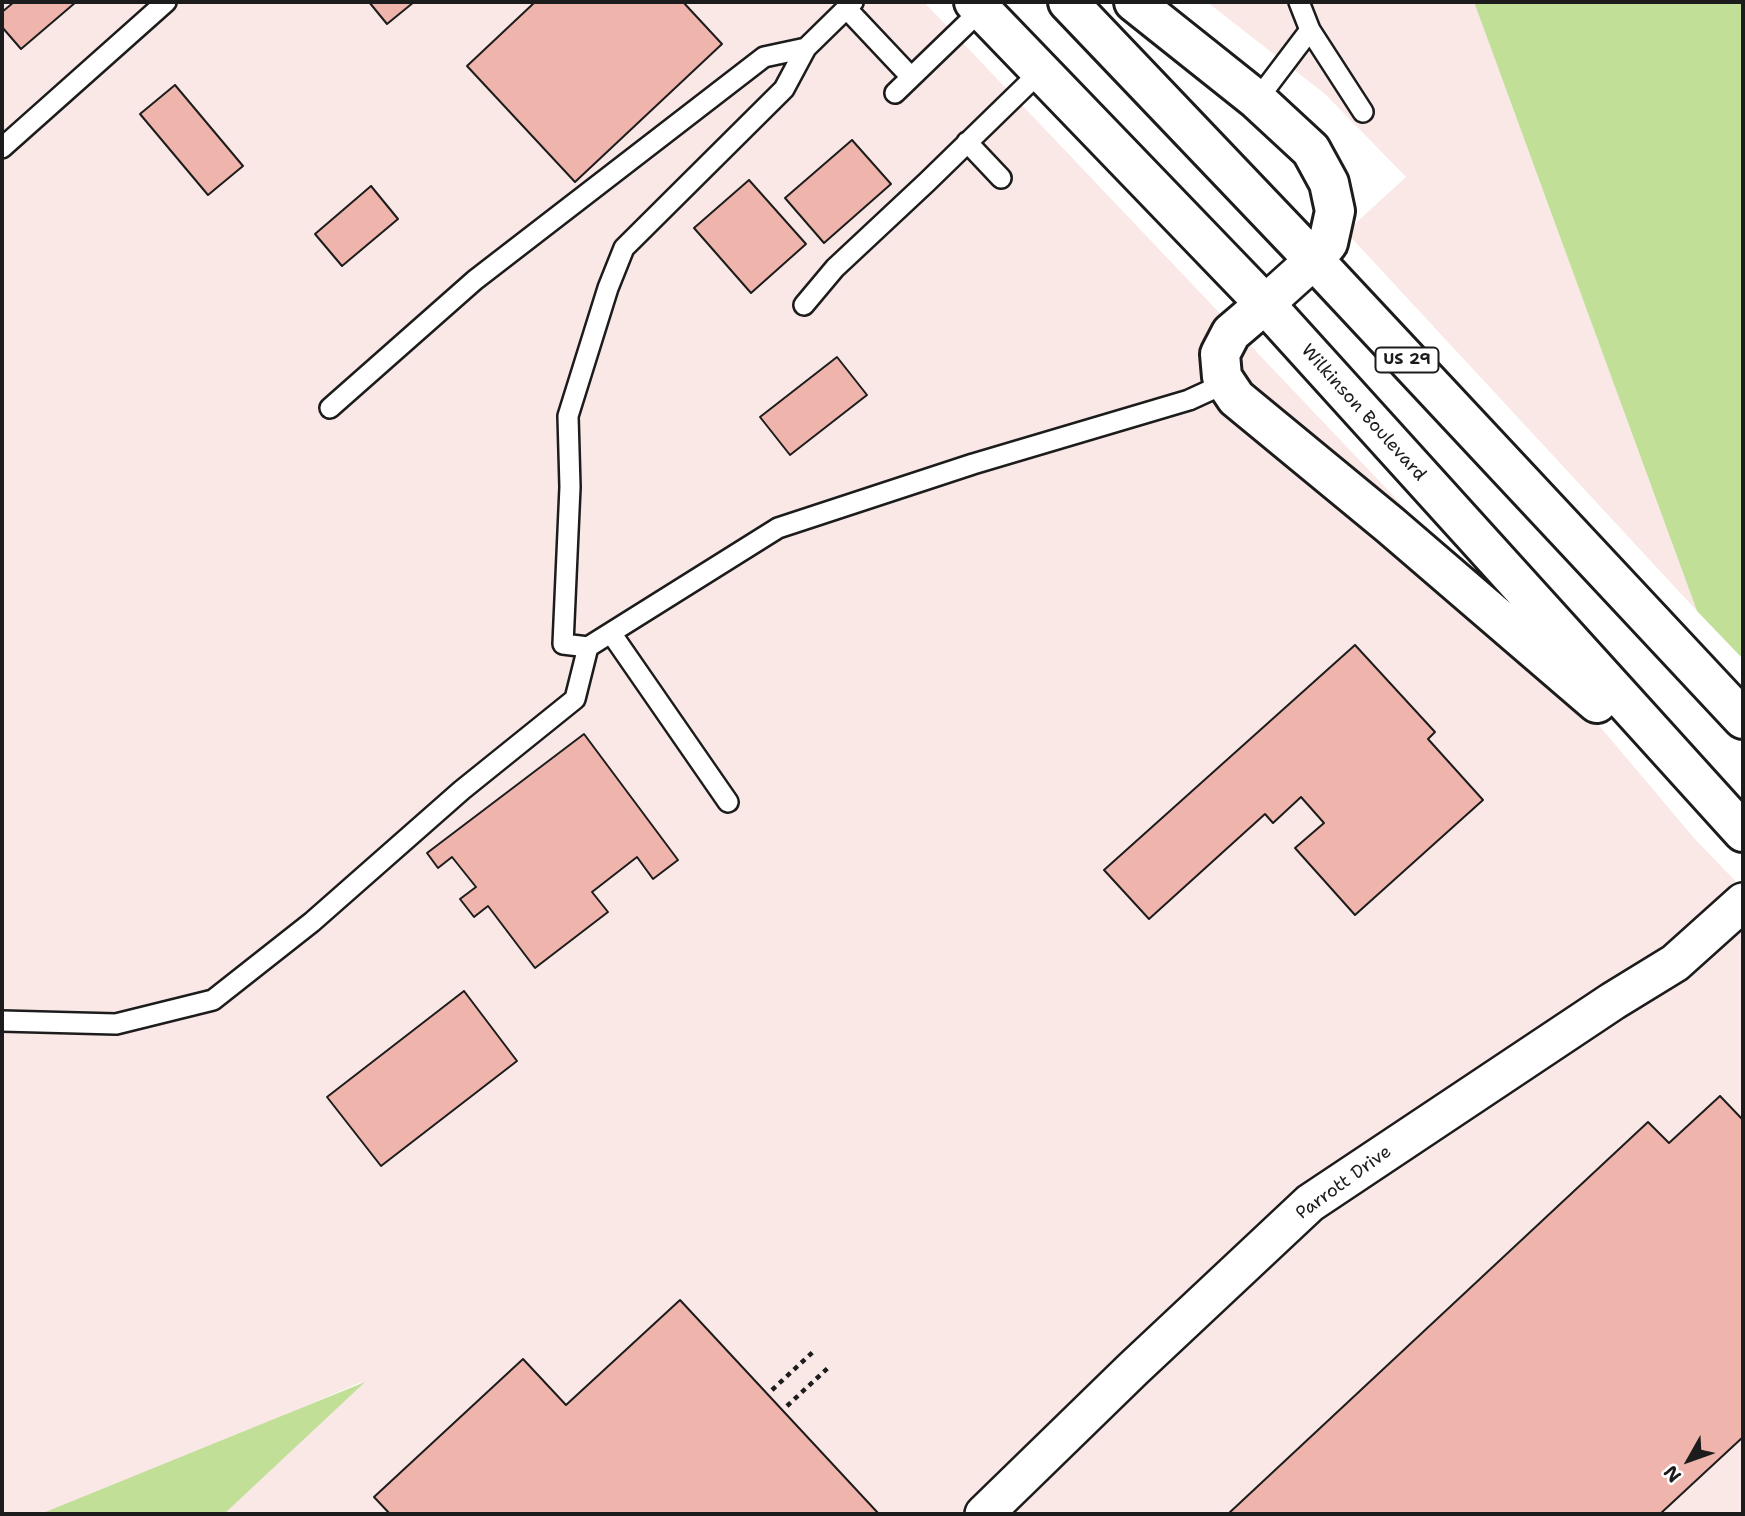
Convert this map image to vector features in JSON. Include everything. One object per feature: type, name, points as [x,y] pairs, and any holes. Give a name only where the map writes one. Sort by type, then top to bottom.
[{"type":"main road","name":"US 29","points":[[1068,2],[1314,260],[1743,719]]},
{"type":"main road","points":[[1134,2],[1257,100],[1311,150],[1329,183],[1335,211],[1328,243],[1314,260]]},
{"type":"main road","name":"Wilkinson Boulevard","points":[[978,6],[1265,304],[1737,825]]},
{"type":"main road","points":[[1265,304],[1231,333],[1220,354],[1222,377],[1236,398],[1411,543],[1737,825]]},
{"type":"street","points":[[1265,304],[1314,260]]},
{"type":"street","name":"Parrott Drive","points":[[984,1514],[1310,1203],[1602,1008],[1675,963],[1743,902]]},
{"type":"lane","points":[[2,148],[166,2]]},
{"type":"lane","points":[[1299,2],[1310,30],[1363,112]]},
{"type":"lane","points":[[911,77],[849,5],[806,48],[783,89],[624,248],[608,288],[568,416],[570,487],[564,644],[588,647],[778,528],[973,464],[1189,400],[1226,383]]},
{"type":"lane","points":[[895,93],[978,6]]},
{"type":"lane","points":[[1257,100],[1310,30]]},
{"type":"lane","points":[[330,408],[475,280],[764,57],[806,48]]},
{"type":"lane","points":[[804,305],[835,268],[1041,71]]},
{"type":"lane","points":[[967,142],[1001,178]]},
{"type":"lane","points":[[611,633],[728,802]]},
{"type":"lane","points":[[2,1021],[116,1024],[213,1000],[312,922],[462,790],[575,699],[588,647]]},
{"type":"path","points":[[772,1390],[815,1350]]},
{"type":"path","points":[[787,1406],[830,1366]]},
{"type":"shaded area","points":[[2,2],[924,2],[1500,608],[1694,838],[1743,889],[1743,1514],[223,1514],[362,1382],[52,1514],[2,1514]]},
{"type":"shaded area","points":[[1207,2],[1474,2],[1697,611],[1346,232],[1406,177],[1325,94]]},
{"type":"green space","points":[[1474,2],[1743,2],[1743,659],[1697,611]]},
{"type":"green space","points":[[365,1382],[224,1514],[41,1514],[43,1513]]},
{"type":"building","points":[[14,2],[76,2],[21,49],[2,27],[2,12]]},
{"type":"building","points":[[369,2],[414,2],[387,24]]},
{"type":"building","points":[[535,2],[683,2],[722,44],[575,182],[467,66]]},
{"type":"building","points":[[175,85],[243,166],[208,195],[140,114]]},
{"type":"building","points":[[852,140],[891,184],[824,243],[785,198]]},
{"type":"building","points":[[749,180],[806,244],[751,293],[694,228]]},
{"type":"building","points":[[371,186],[398,219],[342,266],[315,234]]},
{"type":"building","points":[[837,357],[867,395],[790,455],[760,417]]},
{"type":"building","points":[[1355,645],[1435,732],[1428,739],[1483,800],[1355,915],[1295,848],[1324,823],[1301,797],[1273,823],[1265,814],[1149,919],[1104,870]]},
{"type":"building","points":[[584,734],[678,860],[653,879],[637,857],[592,892],[608,912],[535,968],[488,906],[474,917],[460,899],[476,887],[452,857],[438,868],[427,853]]},
{"type":"building","points":[[464,991],[517,1061],[381,1166],[327,1097]]},
{"type":"building","points":[[1720,1096],[1743,1120],[1743,1437],[1660,1514],[1228,1514],[1648,1122],[1669,1143]]},
{"type":"building","points":[[680,1300],[877,1514],[390,1514],[374,1497],[523,1359],[566,1405]]}]
